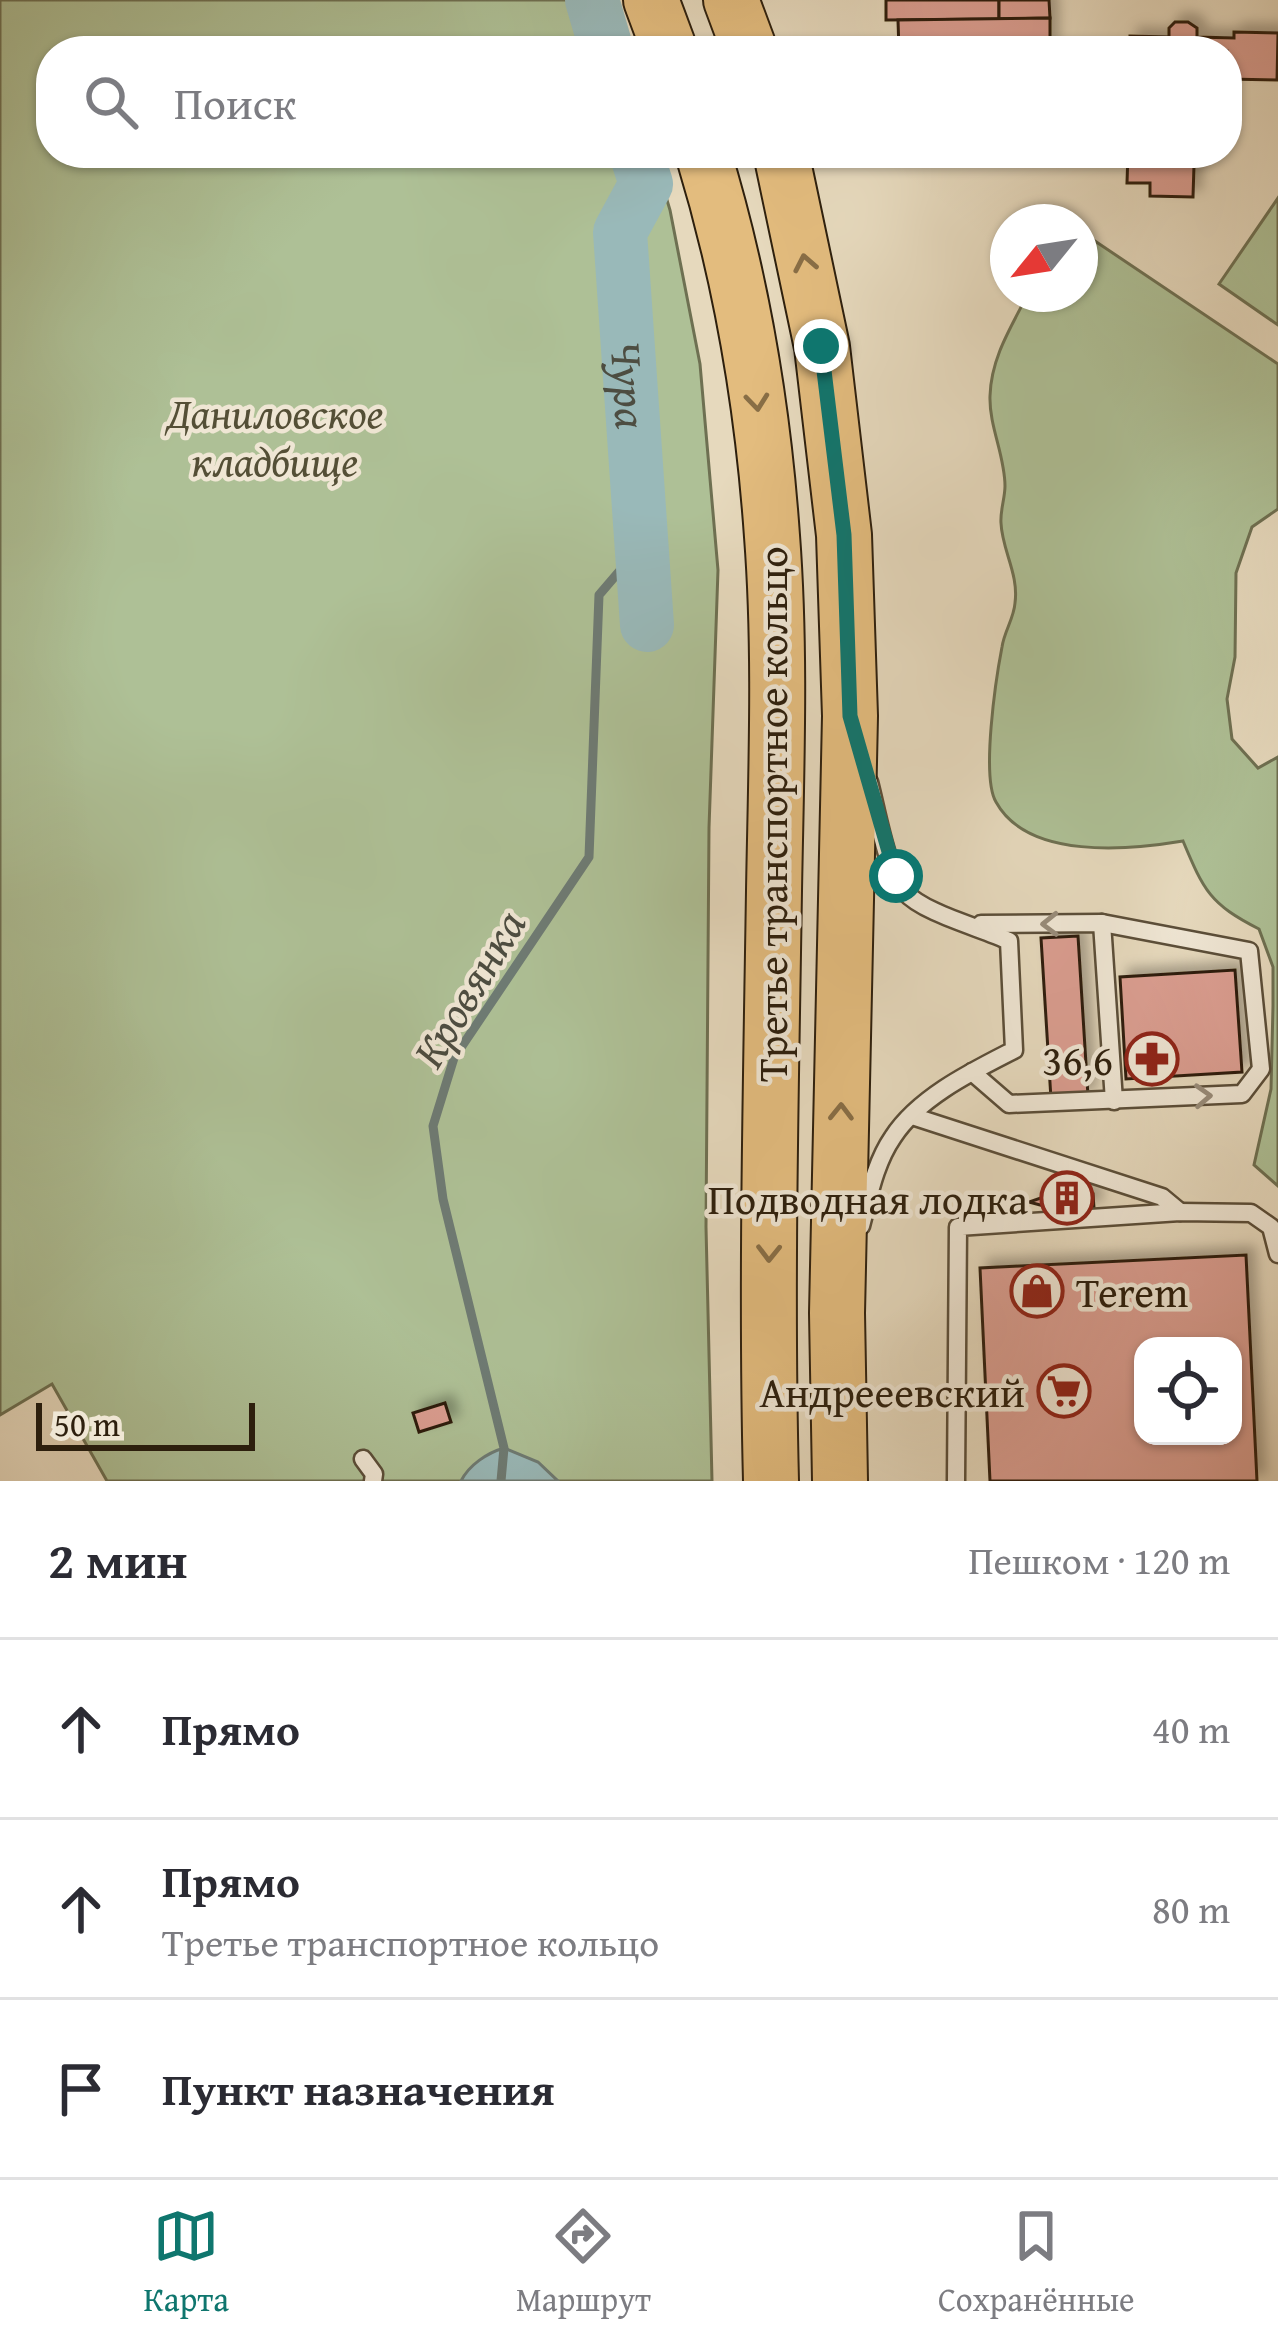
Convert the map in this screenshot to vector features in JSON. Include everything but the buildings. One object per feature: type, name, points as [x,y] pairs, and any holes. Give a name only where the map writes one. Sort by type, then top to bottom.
[{"type":"main road","points":[[650,0],[664,36]]},
{"type":"main road","points":[[730,0],[744,36]]},
{"type":"main road","name":"Третье транспортное кольцо","points":[[707,168],[753,361],[772,537],[776,712],[768,1346],[771,1481]]},
{"type":"main road","name":"Третье транспортное кольцо","points":[[785,169],[821,346],[844,535],[850,716],[837,1313],[840,1481]]},
{"type":"lane","points":[[837,1313],[875,1172],[893,1137],[912,1116],[972,1072],[1014,1050],[1009,941],[917,902],[904,891],[850,716]]},
{"type":"lane","points":[[972,1072],[1009,1103],[1242,1094],[1261,1069],[1249,951],[1102,923],[974,925]]},
{"type":"lane","points":[[1102,923],[1114,1101]]},
{"type":"lane","points":[[912,1116],[1162,1197],[1180,1212]]},
{"type":"lane","points":[[956,1481],[958,1228],[1180,1212],[1251,1213],[1271,1227],[1278,1250]]},
{"type":"lane","points":[[363,1459],[374,1474],[373,1481]]},
{"type":"green space","name":"Даниловское кладбище","points":[[0,0],[600,0],[616,36],[36,36],[36,168],[657,168],[700,364],[718,570],[709,828],[706,1227],[712,1481],[107,1481],[52,1384],[0,1415]]},
{"type":"green space","points":[[1278,198],[1278,325],[1219,284]]},
{"type":"green space","points":[[1098,243],[1278,364],[1278,509],[1252,527],[1236,573],[1235,657],[1227,699],[1232,739],[1258,768],[1278,757],[1278,1186],[1254,1165],[1271,1089],[1273,1006],[1273,967],[1259,929],[1229,912],[1211,894],[1183,841],[1109,848],[1055,842],[1011,821],[996,802],[990,772],[994,703],[1016,592],[1002,533],[1004,475],[990,396],[1003,343],[1019,312],[1098,312]]},
{"type":"water","points":[[504,1448],[538,1462],[558,1481],[461,1481],[479,1460]]},
{"type":"waterway","name":"Чура","points":[[592,0],[603,36]]},
{"type":"waterway","name":"Чура","points":[[641,168],[646,184],[620,232],[647,625]]},
{"type":"waterway","name":"Кровянка","points":[[501,1481],[504,1448],[443,1199],[433,1126],[454,1058],[589,857],[599,595],[641,546]]},
{"type":"place","name":"36,6","points":[[1152,1059]]},
{"type":"place","name":"Подводная лодка","points":[[1067,1198]]},
{"type":"place","name":"Terem","points":[[1037,1291]]},
{"type":"place","name":"Андрееевский","points":[[1064,1391]]},
{"type":"route","points":[[821,346],[844,535],[850,716],[896,876]]}]
